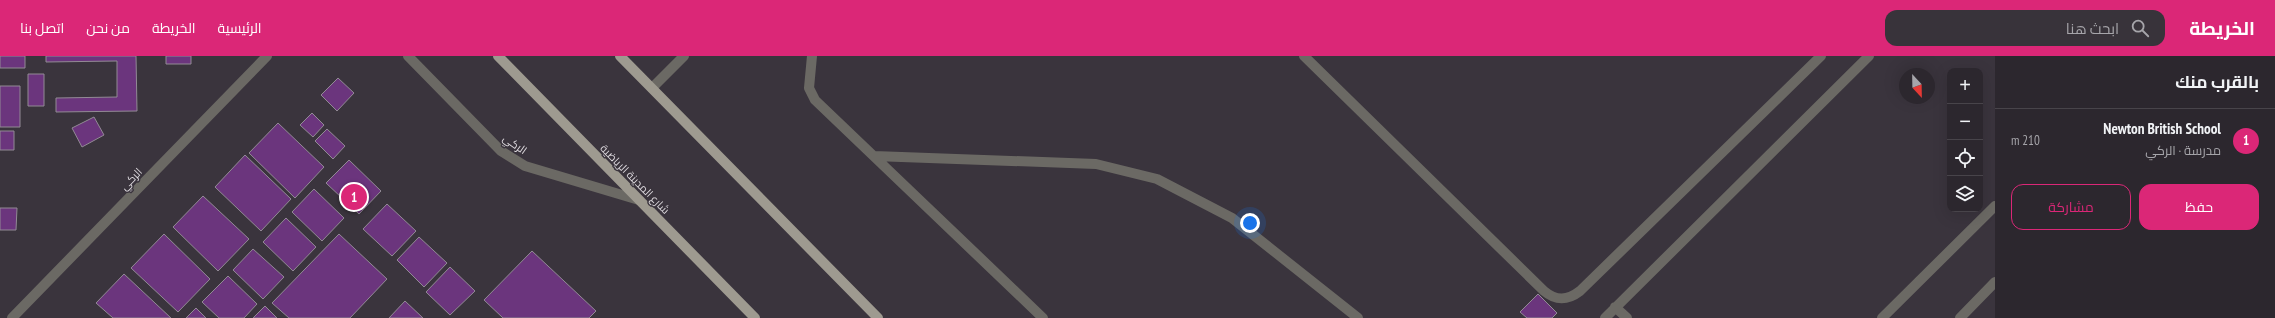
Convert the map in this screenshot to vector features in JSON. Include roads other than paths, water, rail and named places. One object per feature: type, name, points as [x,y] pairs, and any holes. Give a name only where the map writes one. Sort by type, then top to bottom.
[{"type":"main road","name":"شارع المدينة الرياضية","points":[[498,56],[755,318]]},
{"type":"main road","points":[[620,56],[878,318]]},
{"type":"street","name":"الركي","points":[[12,318],[268,56]]},
{"type":"street","name":"الركي","points":[[408,56],[501,151],[524,166],[639,200]]},
{"type":"street","points":[[652,88],[684,56]]},
{"type":"street","points":[[812,56],[810,88],[815,100],[1043,318]]},
{"type":"street","points":[[1304,56],[1544,291],[1557,299],[1565,299],[1573,297],[1585,286],[1821,56]]},
{"type":"street","points":[[1605,318],[1869,56]]},
{"type":"street","points":[[874,156],[1096,164],[1157,180],[1232,218],[1358,318]]},
{"type":"street","points":[[1882,318],[1995,206]]},
{"type":"street","points":[[1960,318],[1995,282]]},
{"type":"street","points":[[1616,307],[1627,318]]},
{"type":"place","name":"Newton British School","points":[[354,197]]}]
